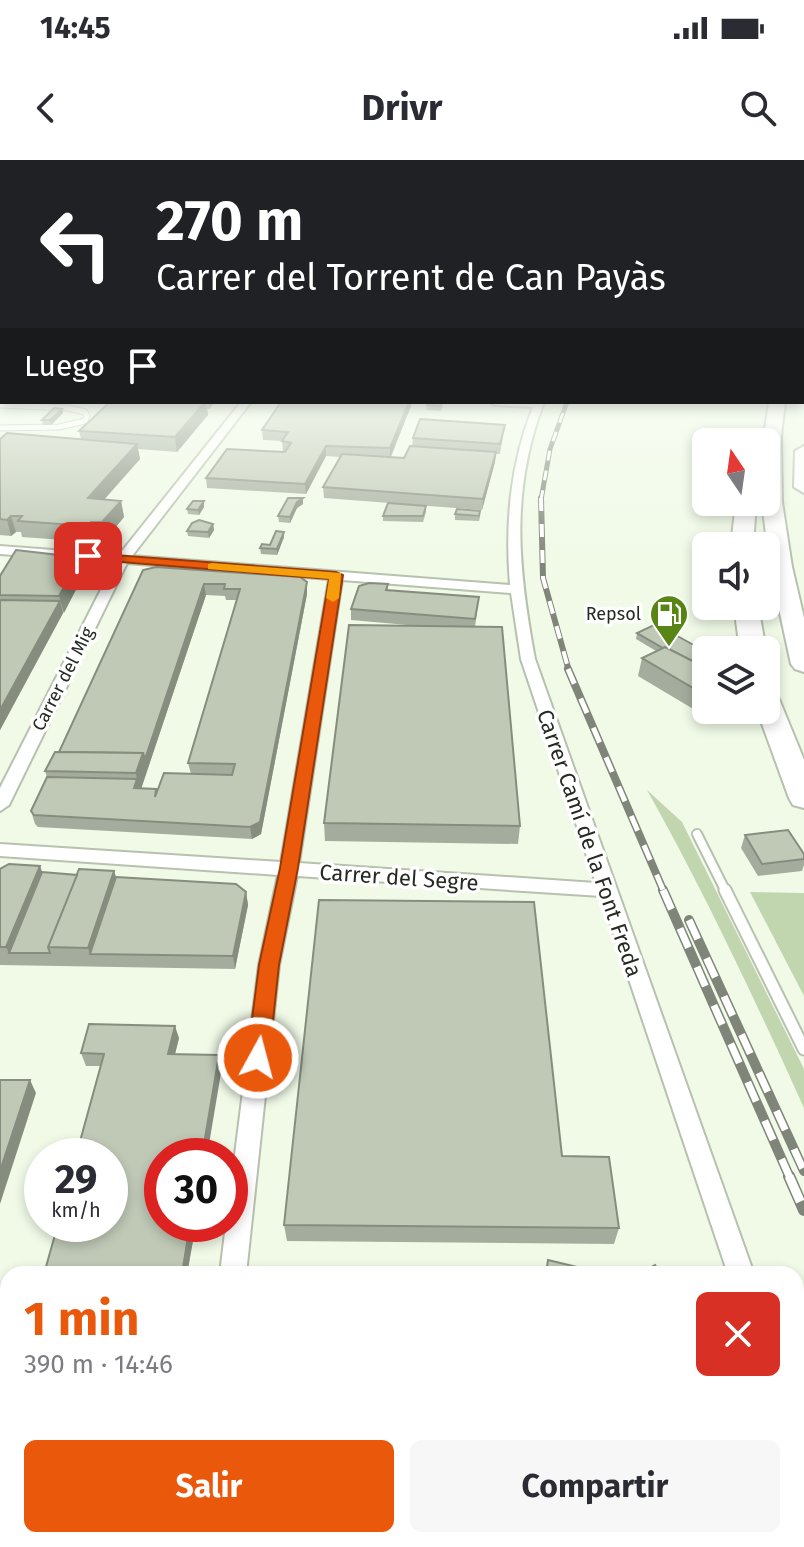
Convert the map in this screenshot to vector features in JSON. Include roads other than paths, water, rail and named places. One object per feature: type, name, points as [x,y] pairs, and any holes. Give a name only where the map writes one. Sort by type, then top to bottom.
[{"type":"highway","points":[[773,432],[770,466],[777,556],[804,664]]},
{"type":"highway","points":[[804,451],[804,487]]},
{"type":"highway","points":[[776,724],[804,798]]},
{"type":"street","name":"Carrer del Mig","points":[[0,805],[123,559],[223,432]]},
{"type":"street","name":"Carrer Camí de la Font Freda","points":[[529,432],[514,495],[515,589],[535,686],[738,1266]]},
{"type":"street","points":[[0,550],[515,589]]},
{"type":"street","points":[[234,1266],[269,965],[289,868],[336,575]]},
{"type":"street","name":"Carrer del Segre","points":[[0,850],[606,890]]},
{"type":"lane","points":[[697,834],[804,1049]]},
{"type":"railway","points":[[541,500],[556,432]]},
{"type":"railway","points":[[541,500],[543,578],[569,671]]},
{"type":"railway","points":[[568,669],[664,892]]},
{"type":"railway","points":[[663,890],[790,1178]]},
{"type":"railway","points":[[689,920],[804,1171]]},
{"type":"railway","points":[[789,1176],[804,1210]]},
{"type":"place","name":"Repsol","points":[[669,648]]}]
